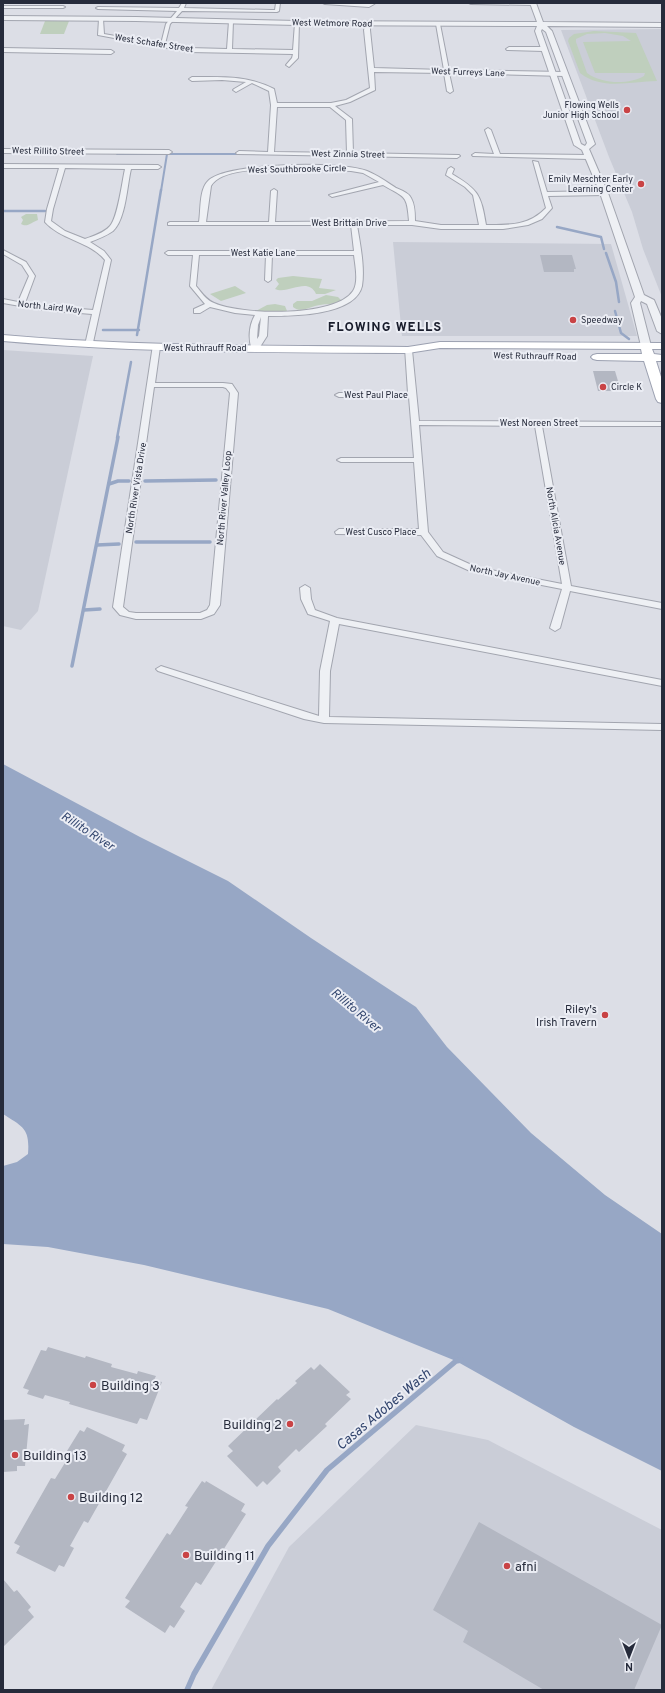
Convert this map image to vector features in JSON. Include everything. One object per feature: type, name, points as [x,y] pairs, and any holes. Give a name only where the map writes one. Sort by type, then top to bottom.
[{"type":"main road","name":"West Ruthrauff Road","points":[[3,338],[90,345],[156,347],[408,350],[440,345],[662,346]]},
{"type":"main road","points":[[646,346],[662,399]]},
{"type":"main road","name":"West Ruthrauff Road","points":[[408,350],[432,355],[662,358]]},
{"type":"street","points":[[162,46],[165,42],[168,24],[182,9],[184,3]]},
{"type":"street","points":[[98,8],[277,11],[278,3]]},
{"type":"street","points":[[274,105],[331,105],[348,101],[373,89],[367,30],[370,24],[372,5],[357,6],[325,3]]},
{"type":"street","points":[[471,3],[533,3],[544,49],[578,144],[586,153],[604,193],[640,297],[651,302],[662,331]]},
{"type":"street","points":[[3,7],[64,5],[60,18]]},
{"type":"street","name":"West Wetmore Road","points":[[3,18],[101,18],[297,23],[503,25],[540,28]]},
{"type":"street","name":"West Schafer Street","points":[[101,18],[101,35],[162,46],[189,50],[295,52]]},
{"type":"street","points":[[229,51],[232,21]]},
{"type":"street","points":[[289,66],[294,60],[297,23]]},
{"type":"street","points":[[438,24],[450,91]]},
{"type":"street","points":[[540,28],[662,25]]},
{"type":"street","points":[[540,28],[549,31],[591,144],[586,153]]},
{"type":"street","points":[[509,49],[544,49]]},
{"type":"street","points":[[3,50],[111,52]]},
{"type":"street","name":"West Furreys Lane","points":[[372,70],[564,74]]},
{"type":"street","points":[[192,79],[233,79],[252,81],[272,90],[274,105],[271,153]]},
{"type":"street","points":[[236,90],[252,81]]},
{"type":"street","points":[[331,105],[349,120],[350,154]]},
{"type":"street","points":[[488,130],[498,155]]},
{"type":"street","name":"West Rillito Street","points":[[3,151],[169,152]]},
{"type":"street","name":"West Zinnia Street","points":[[239,153],[457,156]]},
{"type":"street","points":[[475,155],[586,153]]},
{"type":"street","points":[[534,221],[540,218],[549,208],[535,162]]},
{"type":"street","points":[[3,166],[158,167]]},
{"type":"street","points":[[63,166],[48,222],[66,234],[86,241],[102,251],[108,260],[90,345]]},
{"type":"street","points":[[86,241],[104,234],[113,228],[117,220],[128,167]]},
{"type":"street","name":"West Southbrooke Circle","points":[[202,224],[207,189],[210,181],[224,174],[258,168],[351,169],[365,172],[408,197],[411,205],[412,224]]},
{"type":"street","points":[[213,169],[224,174]]},
{"type":"street","points":[[451,169],[449,175],[469,186],[477,194],[483,227]]},
{"type":"street","points":[[332,195],[384,183]]},
{"type":"street","points":[[272,224],[274,191]]},
{"type":"street","points":[[545,194],[604,193]]},
{"type":"street","points":[[534,221],[545,225]]},
{"type":"street","name":"West Brittain Drive","points":[[170,224],[354,223],[412,224],[441,227],[503,227],[526,224],[534,221]]},
{"type":"street","points":[[196,254],[193,286],[200,296],[210,304],[227,309],[260,313],[306,312],[329,309],[351,298],[358,288],[354,223]]},
{"type":"street","points":[[3,252],[17,258],[29,268],[32,276],[21,304]]},
{"type":"street","name":"West Katie Lane","points":[[168,253],[357,253]]},
{"type":"street","points":[[268,280],[269,253]]},
{"type":"street","points":[[640,297],[635,303],[646,346]]},
{"type":"street","name":"North Laird Way","points":[[3,301],[97,312]]},
{"type":"street","points":[[197,311],[210,304]]},
{"type":"street","points":[[337,306],[348,311]]},
{"type":"street","points":[[255,348],[263,336],[265,317],[260,313]]},
{"type":"street","name":"North River Vista Drive","points":[[136,616],[120,615],[118,602],[152,385],[156,347]]},
{"type":"street","points":[[408,350],[424,532]]},
{"type":"street","name":"North River Valley Loop","points":[[136,616],[196,617],[212,614],[215,605],[234,392],[233,387],[228,386],[152,385]]},
{"type":"street","name":"West Paul Place","points":[[339,395],[413,395]]},
{"type":"street","name":"West Noreen Street","points":[[415,423],[662,424]]},
{"type":"street","name":"North Alicia Avenue","points":[[538,423],[567,587],[555,628]]},
{"type":"street","points":[[341,460],[417,460]]},
{"type":"street","name":"West Cusco Place","points":[[339,532],[424,532]]},
{"type":"street","name":"North Jay Avenue","points":[[424,532],[440,554],[473,569],[662,606]]},
{"type":"street","points":[[305,588],[306,599],[312,612],[335,620],[662,683]]},
{"type":"street","points":[[324,720],[325,670],[335,620]]},
{"type":"street","points":[[161,669],[308,717],[324,720],[662,727]]},
{"type":"shaded area","name":"Flowing Wells Junior High School","points":[[662,29],[662,297],[643,249],[632,212],[609,157],[561,30]]},
{"type":"shaded area","points":[[393,242],[611,244],[637,336],[402,336],[401,329],[399,327],[401,326]]},
{"type":"shaded area","points":[[3,350],[93,356],[38,611],[21,630],[3,626]]},
{"type":"shaded area","points":[[416,1425],[488,1440],[662,1530],[662,1690],[211,1690],[289,1547]]},
{"type":"green space","points":[[45,21],[69,21],[64,34],[40,34]]},
{"type":"green space","points":[[594,31],[636,33],[657,81],[617,84],[598,82],[589,79],[580,73],[568,41],[574,34]],"holes":[[[605,33],[623,36],[631,41],[583,42],[595,73],[645,73],[644,76],[630,81],[615,82],[593,77],[587,73],[576,39],[587,34]]]},
{"type":"green space","points":[[26,214],[37,214],[38,220],[27,225],[21,224],[23,220],[21,217]]},
{"type":"green space","points":[[293,276],[322,279],[319,288],[336,290],[325,294],[316,294],[308,286],[286,290],[275,289],[279,284],[276,280],[278,278]]},
{"type":"green space","points":[[235,286],[246,293],[221,301],[210,294]]},
{"type":"green space","points":[[326,295],[338,297],[341,300],[304,310],[298,310],[293,307],[293,304],[297,301],[312,301]]},
{"type":"green space","points":[[275,304],[285,306],[287,311],[256,311],[267,305]]},
{"type":"water","name":"Rillito River","points":[[3,764],[140,837],[228,881],[416,1007],[447,1047],[531,1133],[605,1195],[662,1234],[662,1471],[574,1427],[456,1361],[328,1309],[144,1265],[48,1247],[3,1244],[3,1166],[17,1162],[28,1154],[28,1139],[24,1129],[3,1114]]},
{"type":"building","points":[[540,255],[572,255],[576,269],[574,269],[574,272],[544,272]]},
{"type":"building","points":[[593,371],[615,371],[621,391],[598,391]]},
{"type":"building","name":"Building 3","points":[[48,1347],[85,1358],[86,1356],[112,1364],[111,1367],[137,1374],[138,1371],[156,1376],[154,1380],[162,1382],[147,1420],[140,1418],[137,1424],[69,1404],[70,1402],[45,1395],[43,1399],[27,1394],[29,1390],[23,1388],[41,1350],[46,1351]]},
{"type":"building","name":"Building 2","points":[[320,1364],[350,1392],[346,1395],[351,1399],[325,1424],[327,1426],[299,1452],[296,1449],[278,1467],[281,1471],[267,1485],[263,1481],[257,1487],[227,1456],[233,1451],[228,1446],[277,1399],[278,1400],[297,1383],[295,1381],[311,1367],[314,1370]]},
{"type":"building","name":"Building 13","points":[[25,1419],[24,1425],[29,1424],[25,1466],[17,1466],[17,1471],[3,1472],[3,1420]]},
{"type":"building","name":"Building 12","points":[[87,1427],[125,1445],[122,1451],[127,1454],[88,1523],[84,1521],[70,1546],[74,1548],[64,1567],[59,1565],[55,1572],[16,1553],[20,1546],[14,1543],[51,1478],[55,1479],[71,1453],[67,1451],[80,1430],[84,1432]]},
{"type":"building","name":"Building 11","points":[[202,1481],[205,1483],[206,1481],[245,1504],[241,1511],[246,1514],[201,1585],[196,1582],[180,1607],[185,1611],[174,1628],[170,1625],[165,1633],[125,1607],[130,1601],[125,1598],[167,1533],[170,1535],[188,1507],[185,1506]]},
{"type":"building","name":"afni","points":[[479,1522],[662,1625],[634,1690],[544,1690],[463,1642],[468,1631],[433,1610]]},
{"type":"building","points":[[3,1579],[14,1592],[17,1590],[31,1607],[28,1610],[34,1617],[3,1647]]},
{"type":"waterway","points":[[117,154],[167,154]]},
{"type":"waterway","points":[[161,191],[167,154]]},
{"type":"waterway","points":[[167,154],[240,154]]},
{"type":"waterway","points":[[138,330],[161,190]]},
{"type":"waterway","points":[[3,211],[45,211]]},
{"type":"waterway","points":[[557,227],[601,237],[604,249]]},
{"type":"waterway","points":[[606,253],[616,282],[619,302]]},
{"type":"waterway","points":[[615,311],[621,333],[629,339]]},
{"type":"waterway","points":[[103,330],[138,330]]},
{"type":"waterway","points":[[137,335],[138,330]]},
{"type":"waterway","points":[[117,438],[131,362]]},
{"type":"waterway","points":[[72,666],[118,437]]},
{"type":"waterway","points":[[145,481],[216,480]]},
{"type":"waterway","points":[[109,484],[118,481],[129,481]]},
{"type":"waterway","points":[[136,542],[210,542]]},
{"type":"waterway","points":[[97,545],[119,544]]},
{"type":"waterway","points":[[84,610],[100,609]]},
{"type":"waterway","name":"Casas Adobes Wash","points":[[187,1690],[194,1674],[268,1546],[327,1470],[456,1361],[461,1360]]},
{"type":"place","name":"Flowing Wells Junior High School","points":[[627,110]]},
{"type":"place","name":"Emily Meschter Early Learning Center","points":[[641,184]]},
{"type":"place","name":"Speedway","points":[[573,320]]},
{"type":"place","name":"Circle K","points":[[603,387]]},
{"type":"place","name":"Riley's Irish Travern","points":[[605,1015]]},
{"type":"place","name":"Building 3","points":[[93,1385]]},
{"type":"place","name":"Building 2","points":[[290,1424]]},
{"type":"place","name":"Building 13","points":[[15,1455]]},
{"type":"place","name":"Building 12","points":[[71,1497]]},
{"type":"place","name":"Building 11","points":[[186,1555]]},
{"type":"place","name":"afni","points":[[507,1566]]},
{"type":"district","name":"FLOWING WELLS","points":[[385,326]]}]
